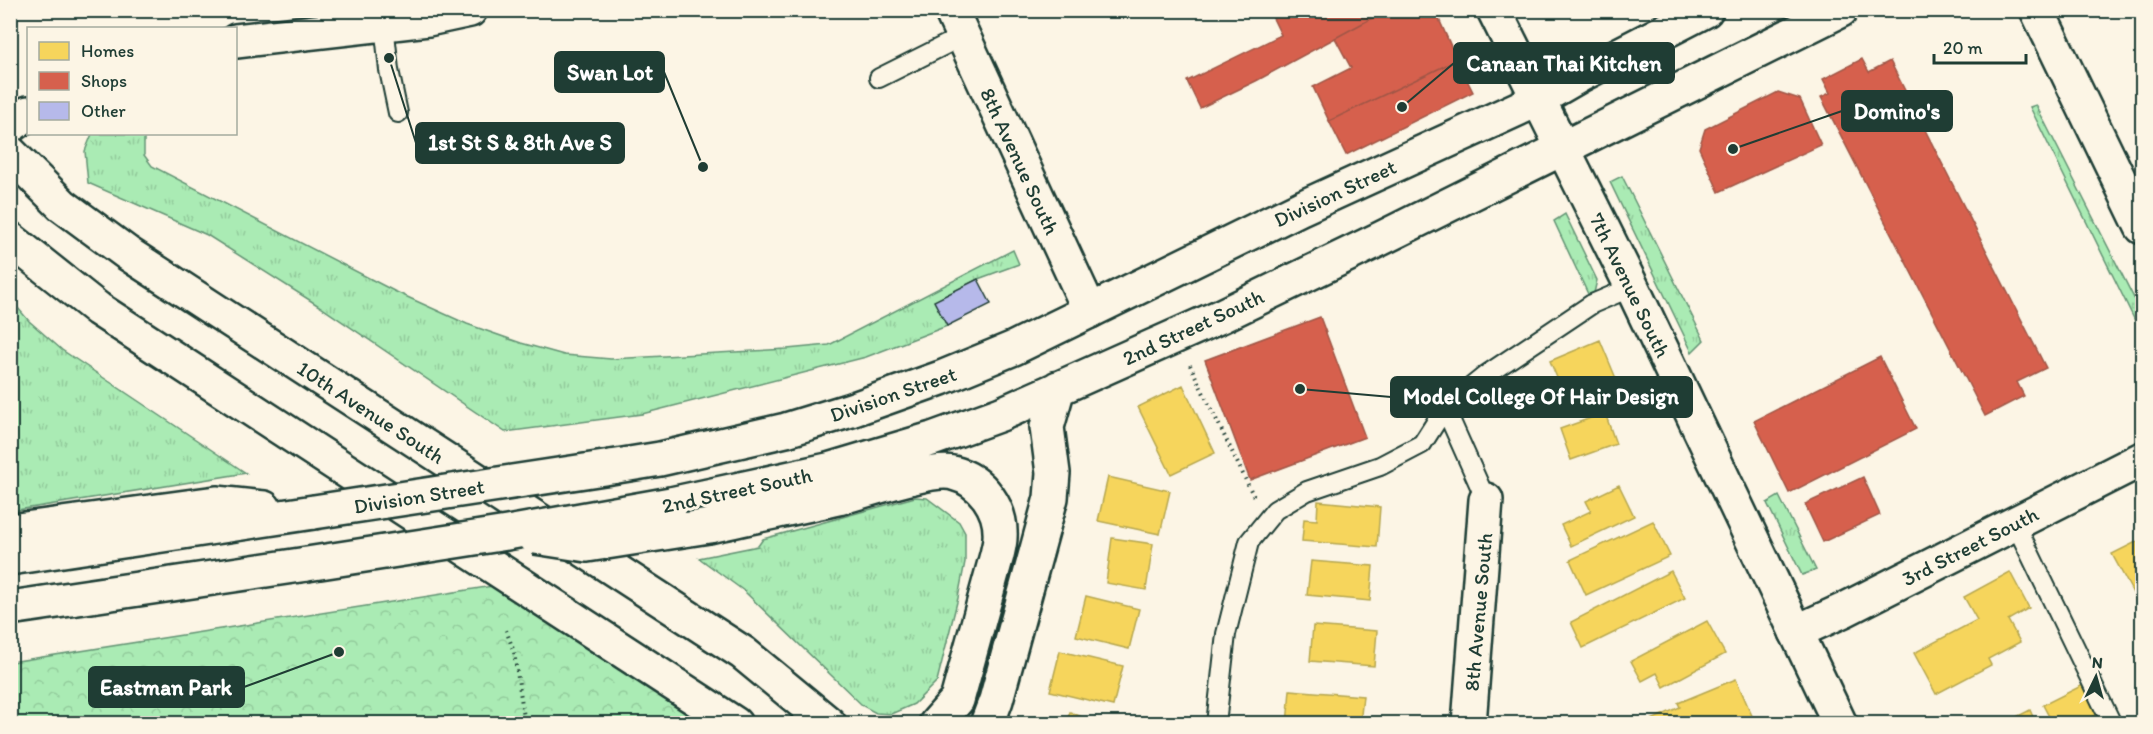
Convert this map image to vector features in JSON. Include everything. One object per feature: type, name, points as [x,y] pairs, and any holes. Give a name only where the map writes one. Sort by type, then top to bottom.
[{"type":"main road","points":[[237,41],[428,19],[470,10]]},
{"type":"main road","name":"7th Avenue South","points":[[1494,10],[1632,287],[1840,723]]},
{"type":"main road","name":"Division Street","points":[[10,558],[611,467],[786,430],[851,410],[941,378],[1014,348],[1301,208],[1537,99],[1706,10]]},
{"type":"main road","name":"2nd Street South","points":[[507,533],[671,504],[828,470],[932,439],[1001,414],[1221,316],[1563,150],[1607,125],[1840,10]]},
{"type":"main road","points":[[2037,10],[2142,226]]},
{"type":"main road","name":"8th Avenue South","points":[[957,23],[1090,311]]},
{"type":"main road","points":[[10,126],[27,114]]},
{"type":"main road","name":"10th Avenue South","points":[[10,153],[62,205],[127,253],[743,653],[829,723]]},
{"type":"main road","points":[[10,239],[98,309],[735,723]]},
{"type":"main road","points":[[987,723],[996,700],[1051,498],[1053,473],[1047,427],[1058,388]]},
{"type":"main road","name":"3rd Street South","points":[[1796,632],[2142,459]]},
{"type":"main road","points":[[10,608],[507,533],[587,545],[709,526],[838,498],[927,474],[952,472],[970,480],[985,492],[998,513],[1000,537],[957,700],[936,723]]},
{"type":"main road","name":"8th Avenue South","points":[[1469,723],[1486,500]]},
{"type":"main road","points":[[10,531],[216,503],[314,512]]},
{"type":"lane","points":[[879,78],[957,23]]},
{"type":"lane","points":[[384,24],[389,70],[398,113]]},
{"type":"lane","points":[[1216,723],[1226,634],[1249,542],[1275,510],[1307,491],[1380,466],[1422,444],[1445,408],[1486,375],[1592,304],[1632,287]]},
{"type":"lane","points":[[1445,408],[1486,500]]},
{"type":"lane","points":[[2016,523],[2112,723]]},
{"type":"path","points":[[1186,357],[1265,521]]},
{"type":"path","points":[[506,630],[514,652],[525,723]]},
{"type":"green space","points":[[2036,105],[2142,314],[2142,335],[2030,107]]},
{"type":"green space","points":[[92,135],[144,135],[144,155],[152,166],[394,291],[467,324],[564,355],[611,359],[829,345],[1013,250],[1019,264],[978,279],[935,301],[947,326],[866,357],[642,414],[505,432],[319,306],[207,235],[88,183],[85,151]]},
{"type":"green space","points":[[1622,176],[1704,340],[1692,352],[1610,182]]},
{"type":"green space","points":[[1565,214],[1597,280],[1594,293],[1588,294],[1554,221]]},
{"type":"green space","points":[[11,300],[29,321],[62,350],[246,473],[11,511]]},
{"type":"green space","points":[[1779,496],[1816,570],[1802,575],[1767,503]]},
{"type":"green space","points":[[915,497],[927,498],[959,522],[965,533],[965,562],[937,681],[914,704],[891,714],[876,713],[863,706],[744,591],[699,558],[758,546],[763,539]]},
{"type":"green space","points":[[499,585],[705,724],[11,724],[11,662]]},
{"type":"building: Homes","points":[[1600,340],[1620,388],[1560,413],[1554,396],[1563,392],[1550,361]]},
{"type":"building: Homes","points":[[1183,385],[1215,453],[1171,474],[1138,407]]},
{"type":"building: Homes","points":[[1605,413],[1616,444],[1571,460],[1560,429]]},
{"type":"building: Homes","points":[[1108,477],[1170,491],[1160,534],[1098,521]]},
{"type":"building: Homes","points":[[1619,485],[1634,516],[1571,546],[1561,525],[1591,511],[1586,501]]},
{"type":"building: Homes","points":[[1318,501],[1380,507],[1377,547],[1302,541],[1304,519],[1317,520]]},
{"type":"building: Homes","points":[[1653,521],[1670,556],[1586,595],[1570,560]]},
{"type":"building: Homes","points":[[1112,538],[1153,544],[1146,590],[1106,583]]},
{"type":"building: Homes","points":[[2142,539],[2142,588],[2133,593],[2112,554]]},
{"type":"building: Homes","points":[[1311,561],[1373,566],[1370,601],[1307,595]]},
{"type":"building: Homes","points":[[1671,571],[1685,598],[1583,648],[1571,622]]},
{"type":"building: Homes","points":[[2010,572],[2029,608],[2008,620],[2020,642],[1988,659],[1991,665],[1936,694],[1914,653],[1977,620],[1964,597]]},
{"type":"building: Homes","points":[[1086,596],[1139,609],[1129,649],[1076,636]]},
{"type":"building: Homes","points":[[1707,621],[1725,654],[1664,687],[1657,673],[1642,681],[1631,661]]},
{"type":"building: Homes","points":[[1313,626],[1377,631],[1374,666],[1310,661]]},
{"type":"building: Homes","points":[[1060,651],[1123,666],[1113,706],[1050,691]]},
{"type":"building: Homes","points":[[1736,679],[1753,718],[1739,724],[1648,724],[1647,722],[1680,707],[1678,703]]},
{"type":"building: Homes","points":[[2083,685],[2098,714],[2079,724],[2053,724],[2043,705]]},
{"type":"building: Homes","points":[[1290,690],[1363,696],[1360,724],[1287,724]]},
{"type":"building: Homes","points":[[2030,710],[2036,724],[2003,724]]},
{"type":"building: Homes","points":[[1070,712],[1098,724],[1066,724]]},
{"type":"building: Shops","points":[[1269,10],[1387,10],[1256,81],[1200,108],[1187,81],[1281,35]]},
{"type":"building: Shops","points":[[1387,10],[1435,10],[1457,60],[1329,121],[1313,87],[1351,68],[1335,38]]},
{"type":"building: Shops","points":[[1862,59],[1869,72],[1890,61],[2046,368],[2017,382],[2024,396],[1985,416],[1821,97],[1830,93],[1823,79]]},
{"type":"building: Shops","points":[[1457,60],[1473,92],[1346,155],[1329,121]]},
{"type":"building: Shops","points":[[1778,92],[1800,99],[1821,145],[1719,192],[1699,148],[1705,129]]},
{"type":"building: Shops","points":[[1320,317],[1365,437],[1250,480],[1205,360]]},
{"type":"building: Shops","points":[[1880,357],[1916,429],[1789,493],[1754,421]]},
{"type":"building: Shops","points":[[1863,477],[1880,515],[1823,542],[1805,504]]},
{"type":"building: Other","points":[[978,279],[991,304],[947,326],[934,301]]},
{"type":"place","name":"1st St S & 8th Ave S","points":[[389,58]]},
{"type":"place","name":"Canaan Thai Kitchen","points":[[1402,107]]},
{"type":"place","name":"Domino's","points":[[1733,149]]},
{"type":"place","name":"Swan Lot","points":[[703,167]]},
{"type":"place","name":"Model College Of Hair Design","points":[[1300,389]]},
{"type":"place","name":"Eastman Park","points":[[339,652]]}]
